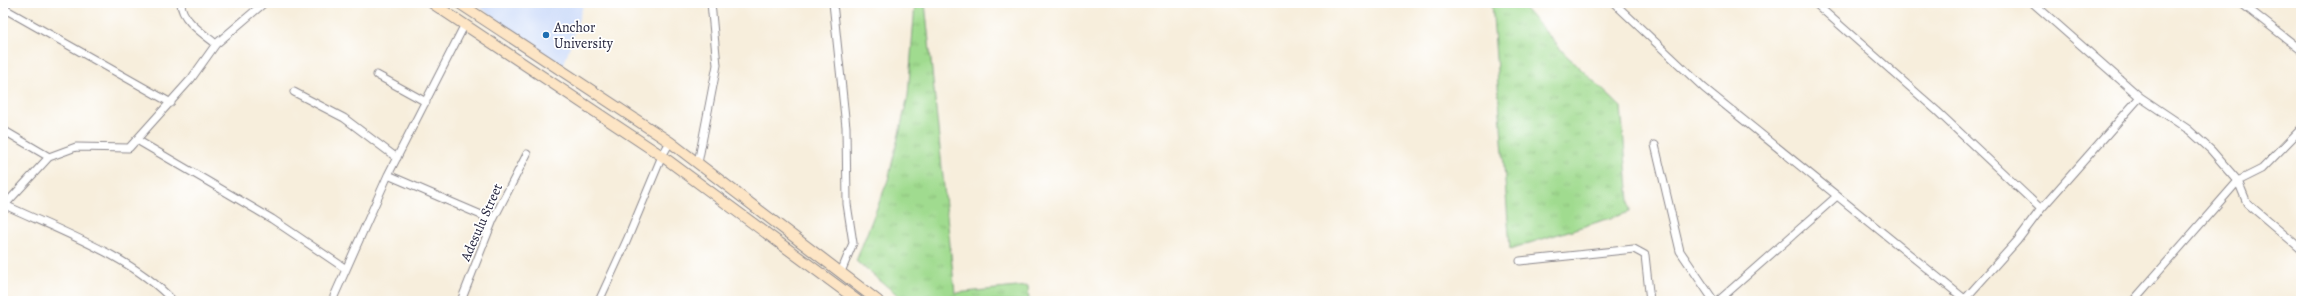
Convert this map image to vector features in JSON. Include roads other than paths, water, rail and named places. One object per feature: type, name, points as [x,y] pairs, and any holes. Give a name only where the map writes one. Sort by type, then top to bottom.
[{"type":"street","points":[[180,3],[181,8],[192,24],[216,44]]},
{"type":"street","points":[[172,301],[146,276],[82,242],[4,206],[49,157],[76,147],[91,146],[127,149],[171,103],[216,44],[264,3]]},
{"type":"street","points":[[432,3],[662,156],[856,300]]},
{"type":"street","points":[[459,3],[670,142],[878,301]]},
{"type":"street","points":[[698,163],[716,65],[711,3]]},
{"type":"street","points":[[833,3],[846,127],[847,204],[853,243],[841,272]]},
{"type":"street","points":[[1614,3],[1704,88],[1966,300],[2017,242],[2041,209],[2140,97]]},
{"type":"street","points":[[1815,3],[1938,111],[2041,209]]},
{"type":"street","points":[[2033,3],[2140,97],[2189,130],[2216,154],[2238,180],[2247,203],[2301,249]]},
{"type":"street","points":[[2241,3],[2301,50]]},
{"type":"street","points":[[3,8],[171,103]]},
{"type":"street","points":[[332,301],[388,175],[465,24]]},
{"type":"street","points":[[377,75],[426,102]]},
{"type":"street","points":[[294,92],[344,118],[397,158]]},
{"type":"street","points":[[2133,301],[2238,180],[2262,169],[2301,129]]},
{"type":"street","points":[[3,130],[49,157]]},
{"type":"street","points":[[137,140],[272,219],[346,269]]},
{"type":"street","points":[[599,301],[627,240],[662,156],[670,142]]},
{"type":"street","points":[[1655,145],[1680,251],[1714,301]]},
{"type":"street","name":"Adesulu Street","points":[[460,301],[493,220],[527,154]]},
{"type":"street","points":[[388,175],[493,220]]},
{"type":"street","points":[[1718,301],[1837,196]]},
{"type":"street","points":[[1520,261],[1634,249],[1645,254],[1650,301]]},
{"type":"place","name":"Anchor University","points":[[546,35]]}]
